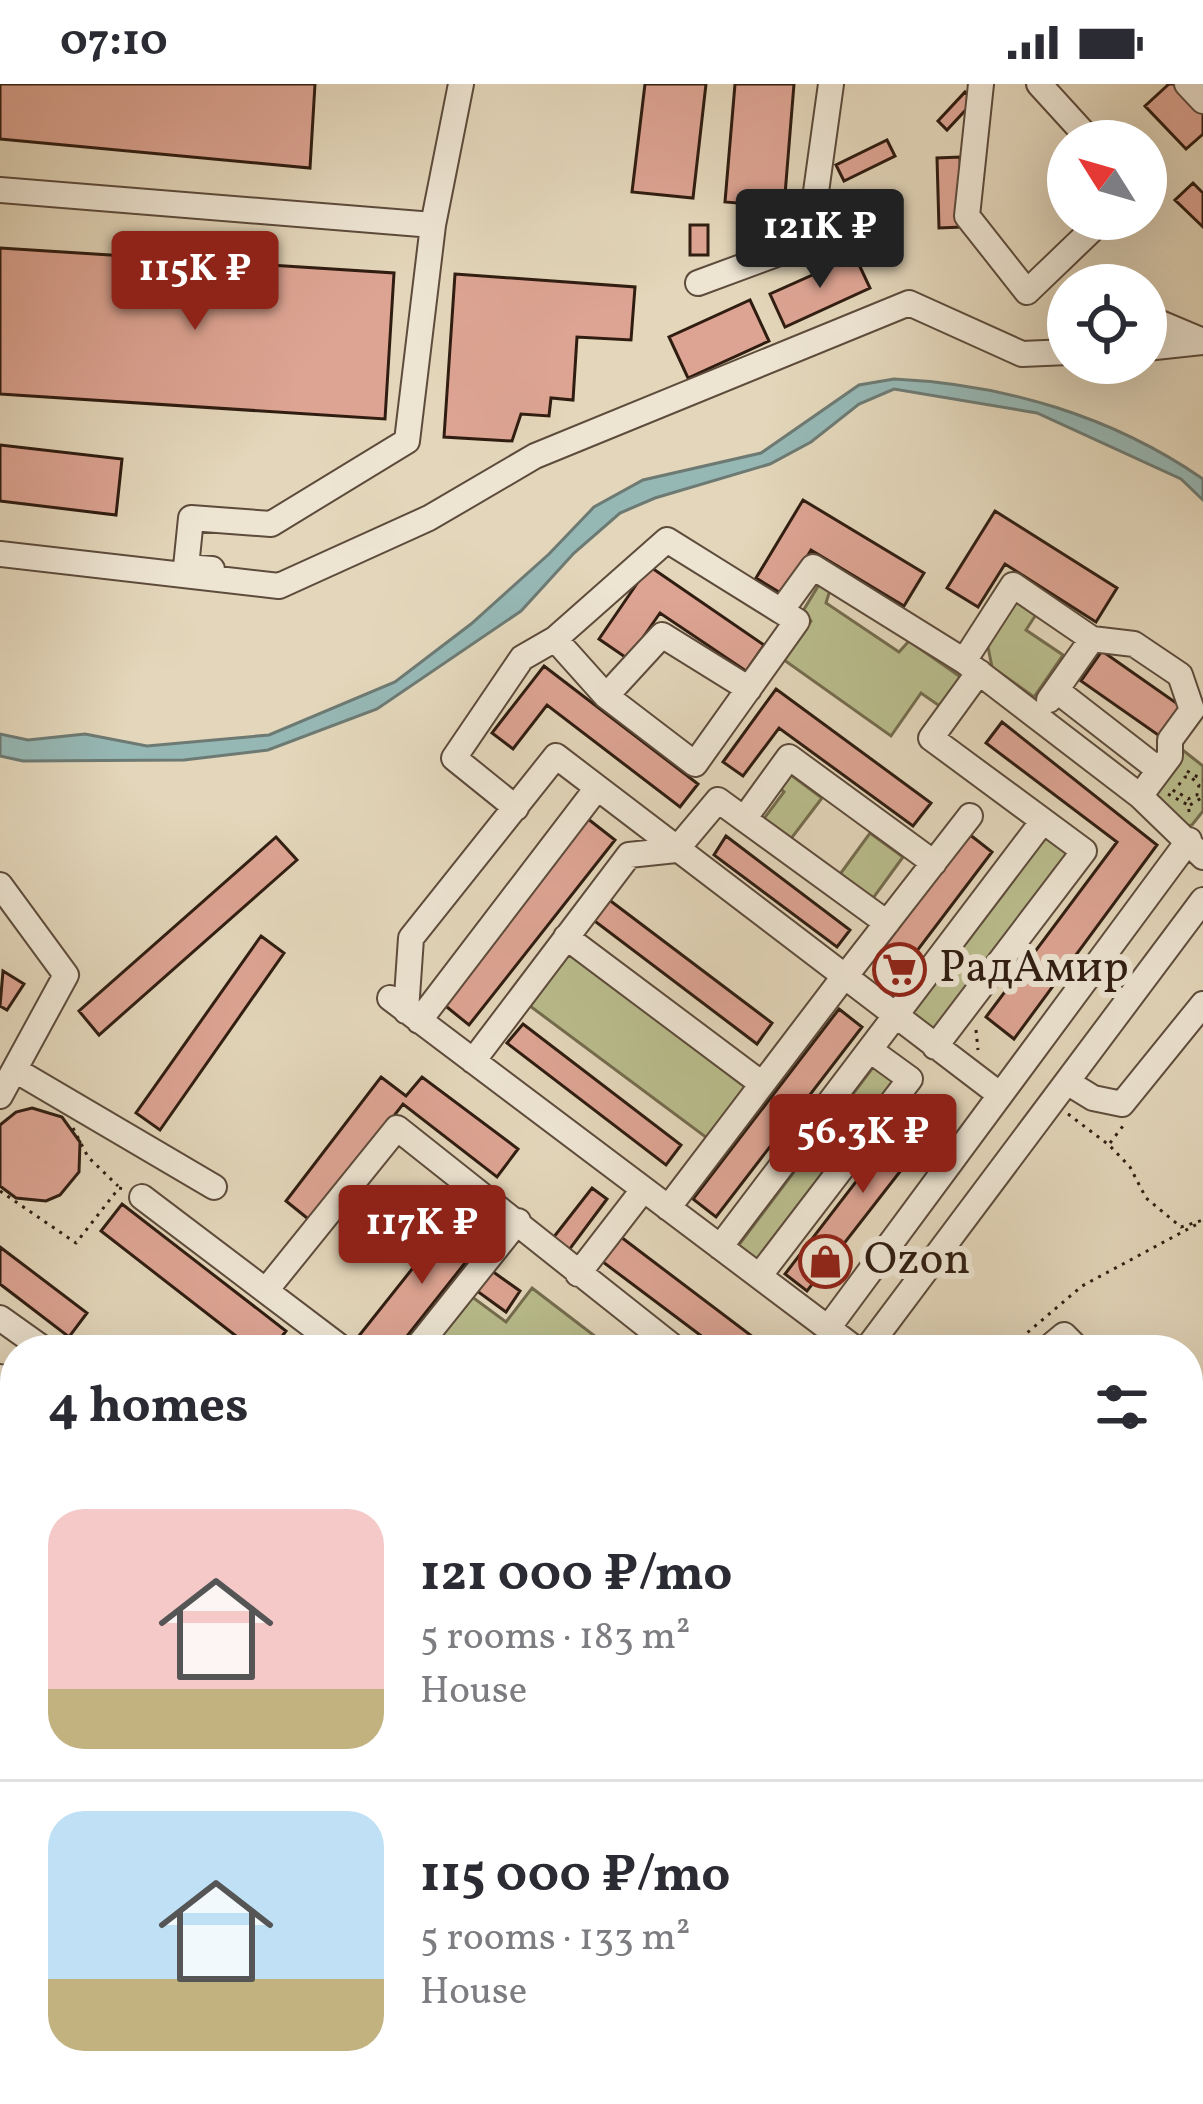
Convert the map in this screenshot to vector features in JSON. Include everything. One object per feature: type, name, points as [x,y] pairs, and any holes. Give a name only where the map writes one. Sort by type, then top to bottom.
[{"type":"street","points":[[252,572],[186,567],[191,518],[271,524],[407,441],[433,225],[461,84]]},
{"type":"street","points":[[698,283],[809,242],[831,84]]},
{"type":"street","points":[[981,84],[967,216],[1027,292],[1081,240]]},
{"type":"street","points":[[1039,84],[1072,120]]},
{"type":"street","points":[[1187,84],[1203,100]]},
{"type":"street","points":[[0,190],[433,225]]},
{"type":"street","points":[[0,554],[279,586],[429,518],[535,456],[909,303],[1022,354],[1047,353]]},
{"type":"street","points":[[1167,325],[1203,341]]},
{"type":"street","points":[[1167,345],[1203,341]]},
{"type":"street","points":[[516,808],[454,758],[522,658],[555,639],[667,540],[797,621],[695,764],[606,696],[555,639]]},
{"type":"street","points":[[781,611],[813,567],[971,667],[1140,796],[1196,849],[990,1088],[829,1328]]},
{"type":"street","points":[[934,1047],[1084,850],[931,738],[1013,585],[1092,639],[1134,644],[1180,675],[1192,710],[1170,740],[1170,756],[1140,796]]},
{"type":"street","points":[[606,696],[662,634],[748,688]]},
{"type":"street","points":[[1037,717],[1092,639]]},
{"type":"street","points":[[1056,690],[1159,770]]},
{"type":"street","points":[[405,1010],[411,938],[556,756],[990,1088]]},
{"type":"street","points":[[744,819],[788,757],[934,863]]},
{"type":"street","points":[[405,1010],[597,788]]},
{"type":"street","points":[[473,1061],[628,855],[676,850],[718,800],[887,923]]},
{"type":"street","points":[[668,1208],[970,816]]},
{"type":"street","points":[[720,1247],[1043,821]]},
{"type":"street","points":[[0,885],[67,974],[0,1096]]},
{"type":"street","points":[[877,1335],[1203,900]]},
{"type":"street","points":[[566,937],[762,1084]]},
{"type":"street","points":[[1067,1082],[1094,1099],[1122,1104],[1203,1004]]},
{"type":"street","points":[[405,1010],[838,1335]]},
{"type":"street","points":[[760,1275],[910,1079],[870,1050]]},
{"type":"street","points":[[15,1070],[214,1187]]},
{"type":"street","points":[[267,1288],[397,1128],[657,1335]]},
{"type":"street","points":[[578,1274],[644,1190]]},
{"type":"street","points":[[131,1192],[325,1335]]},
{"type":"street","points":[[428,1335],[518,1222]]},
{"type":"path","points":[[1188,773],[1202,782],[1201,797],[1188,805],[1189,799],[1171,793],[1173,778],[1188,773]]},
{"type":"path","points":[[972,998],[990,1088]]},
{"type":"path","points":[[1068,1114],[1109,1145],[1130,1167],[1145,1198],[1181,1227],[1203,1220]]},
{"type":"path","points":[[0,1191],[76,1243],[131,1192],[88,1157],[73,1128]]},
{"type":"path","points":[[1025,1335],[1082,1286],[1203,1220]]},
{"type":"green space","points":[[820,583],[830,590],[826,603],[899,652],[909,641],[962,678],[941,707],[921,693],[891,736],[784,660],[811,621],[803,611]]},
{"type":"green space","points":[[1017,599],[1037,613],[1026,630],[1063,655],[1034,697],[992,667],[987,642]]},
{"type":"green space","points":[[1170,740],[1203,766],[1203,811],[1192,825],[1177,828],[1140,796]]},
{"type":"green space","points":[[787,772],[822,798],[787,844],[760,824],[784,792],[777,785]]},
{"type":"green space","points":[[870,833],[903,857],[871,901],[838,877]]},
{"type":"green space","points":[[1048,834],[1072,852],[933,1035],[909,1017]]},
{"type":"green space","points":[[573,948],[754,1084],[711,1141],[530,1006]]},
{"type":"green space","points":[[874,1066],[895,1082],[759,1261],[738,1246]]},
{"type":"green space","points":[[532,1288],[593,1335],[441,1335],[471,1296],[506,1322]]},
{"type":"water","points":[[894,379],[1016,396],[1094,421],[1203,479],[1203,500],[1181,479],[1037,413],[894,389],[859,404],[811,442],[770,464],[620,513],[574,553],[521,611],[377,709],[268,750],[184,760],[23,761],[0,756],[0,734],[28,740],[85,734],[147,746],[269,735],[395,682],[471,624],[594,507],[643,480],[761,453],[859,385]]},
{"type":"building","points":[[0,84],[315,84],[310,168],[0,139]]},
{"type":"building","points":[[645,84],[706,84],[693,198],[632,192]]},
{"type":"building","points":[[735,84],[794,84],[784,207],[725,202]]},
{"type":"building","points":[[1169,84],[1188,84],[1203,100],[1203,134],[1186,149],[1167,129],[1167,120],[1158,120],[1145,106]]},
{"type":"building","points":[[965,92],[974,101],[947,130],[938,121]]},
{"type":"building","points":[[887,140],[895,156],[844,181],[836,165]]},
{"type":"building","points":[[960,157],[962,227],[939,228],[937,158]]},
{"type":"building","points":[[1193,183],[1203,193],[1203,227],[1175,200]]},
{"type":"building","points":[[690,225],[708,225],[708,255],[690,255]]},
{"type":"building","points":[[0,248],[394,273],[385,419],[0,394]]},
{"type":"building","points":[[855,256],[870,288],[785,327],[770,294]]},
{"type":"building","points":[[455,274],[635,287],[631,340],[577,337],[573,400],[551,398],[549,416],[521,414],[512,441],[444,437]]},
{"type":"building","points":[[750,300],[769,341],[688,378],[669,337]]},
{"type":"building","points":[[0,445],[122,459],[116,515],[0,501]]},
{"type":"building","points":[[803,500],[924,573],[904,606],[811,550],[784,595],[756,578]]},
{"type":"building","points":[[995,511],[1117,588],[1096,622],[1005,564],[978,607],[947,588]]},
{"type":"building","points":[[649,566],[764,645],[746,671],[660,613],[628,659],[599,639]]},
{"type":"building","points":[[1102,651],[1182,707],[1161,737],[1081,681]]},
{"type":"building","points":[[544,666],[698,784],[680,807],[547,705],[513,749],[492,733]]},
{"type":"building","points":[[776,689],[931,803],[913,826],[779,728],[743,776],[723,762]]},
{"type":"building","points":[[1002,722],[1157,845],[1014,1039],[986,1017],[1117,842],[986,743]]},
{"type":"building","points":[[583,815],[615,840],[469,1025],[437,999]]},
{"type":"building","points":[[969,834],[992,852],[901,972],[878,955]]},
{"type":"building","points":[[726,836],[850,930],[837,947],[714,855]]},
{"type":"building","points":[[276,837],[297,860],[99,1035],[79,1011]]},
{"type":"building","points":[[608,899],[772,1023],[757,1044],[592,919]]},
{"type":"building","points":[[261,936],[284,953],[160,1130],[136,1113]]},
{"type":"building","points":[[3,971],[24,984],[7,1010],[0,1006]]},
{"type":"building","points":[[839,1009],[862,1027],[716,1217],[693,1199]]},
{"type":"building","points":[[523,1024],[681,1145],[666,1165],[507,1043]]},
{"type":"building","points":[[381,1077],[406,1096],[422,1077],[518,1149],[497,1177],[403,1104],[312,1222],[286,1201]]},
{"type":"building","points":[[918,1101],[941,1119],[807,1291],[785,1274]]},
{"type":"building","points":[[32,1108],[62,1117],[80,1142],[79,1172],[60,1195],[46,1201],[16,1198],[0,1186],[0,1125],[16,1112]]},
{"type":"building","points":[[592,1188],[607,1199],[569,1250],[553,1238]]},
{"type":"building","points":[[122,1204],[286,1331],[283,1335],[235,1335],[101,1231]]},
{"type":"building","points":[[455,1215],[484,1239],[408,1335],[360,1335]]},
{"type":"building","points":[[617,1234],[750,1335],[700,1335],[599,1259]]},
{"type":"building","points":[[0,1247],[87,1313],[66,1335],[0,1284]]},
{"type":"building","points":[[492,1271],[520,1291],[506,1312],[477,1291]]},
{"type":"place","name":"РадАмир","points":[[900,969]]},
{"type":"place","name":"Ozon","points":[[825,1261]]}]
